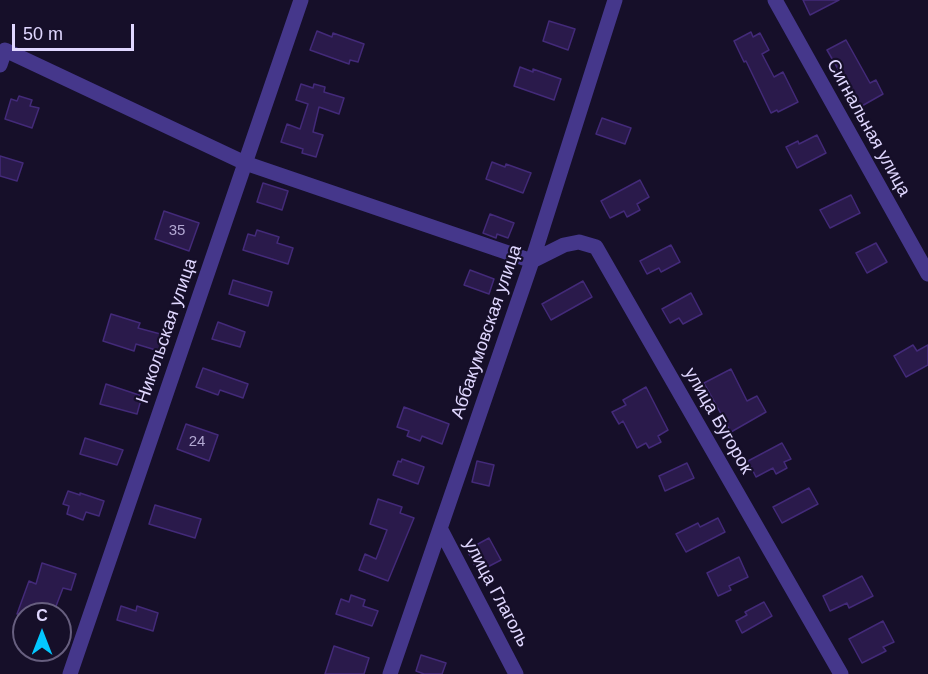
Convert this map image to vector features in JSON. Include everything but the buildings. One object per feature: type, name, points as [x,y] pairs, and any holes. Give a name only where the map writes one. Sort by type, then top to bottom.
[{"type":"street","name":"Никольская улица","points":[[70,674],[301,0]]},
{"type":"street","name":"Аббакумовская улица","points":[[390,674],[532,261],[615,0]]},
{"type":"street","name":"Сигнальная улица","points":[[775,0],[928,274]]},
{"type":"street","points":[[0,65],[5,50],[244,163],[532,261]]},
{"type":"street","name":"улица Бугорок","points":[[532,261],[564,245],[579,242],[596,248],[841,674]]},
{"type":"street","name":"улица Глаголь","points":[[441,530],[516,674]]}]
